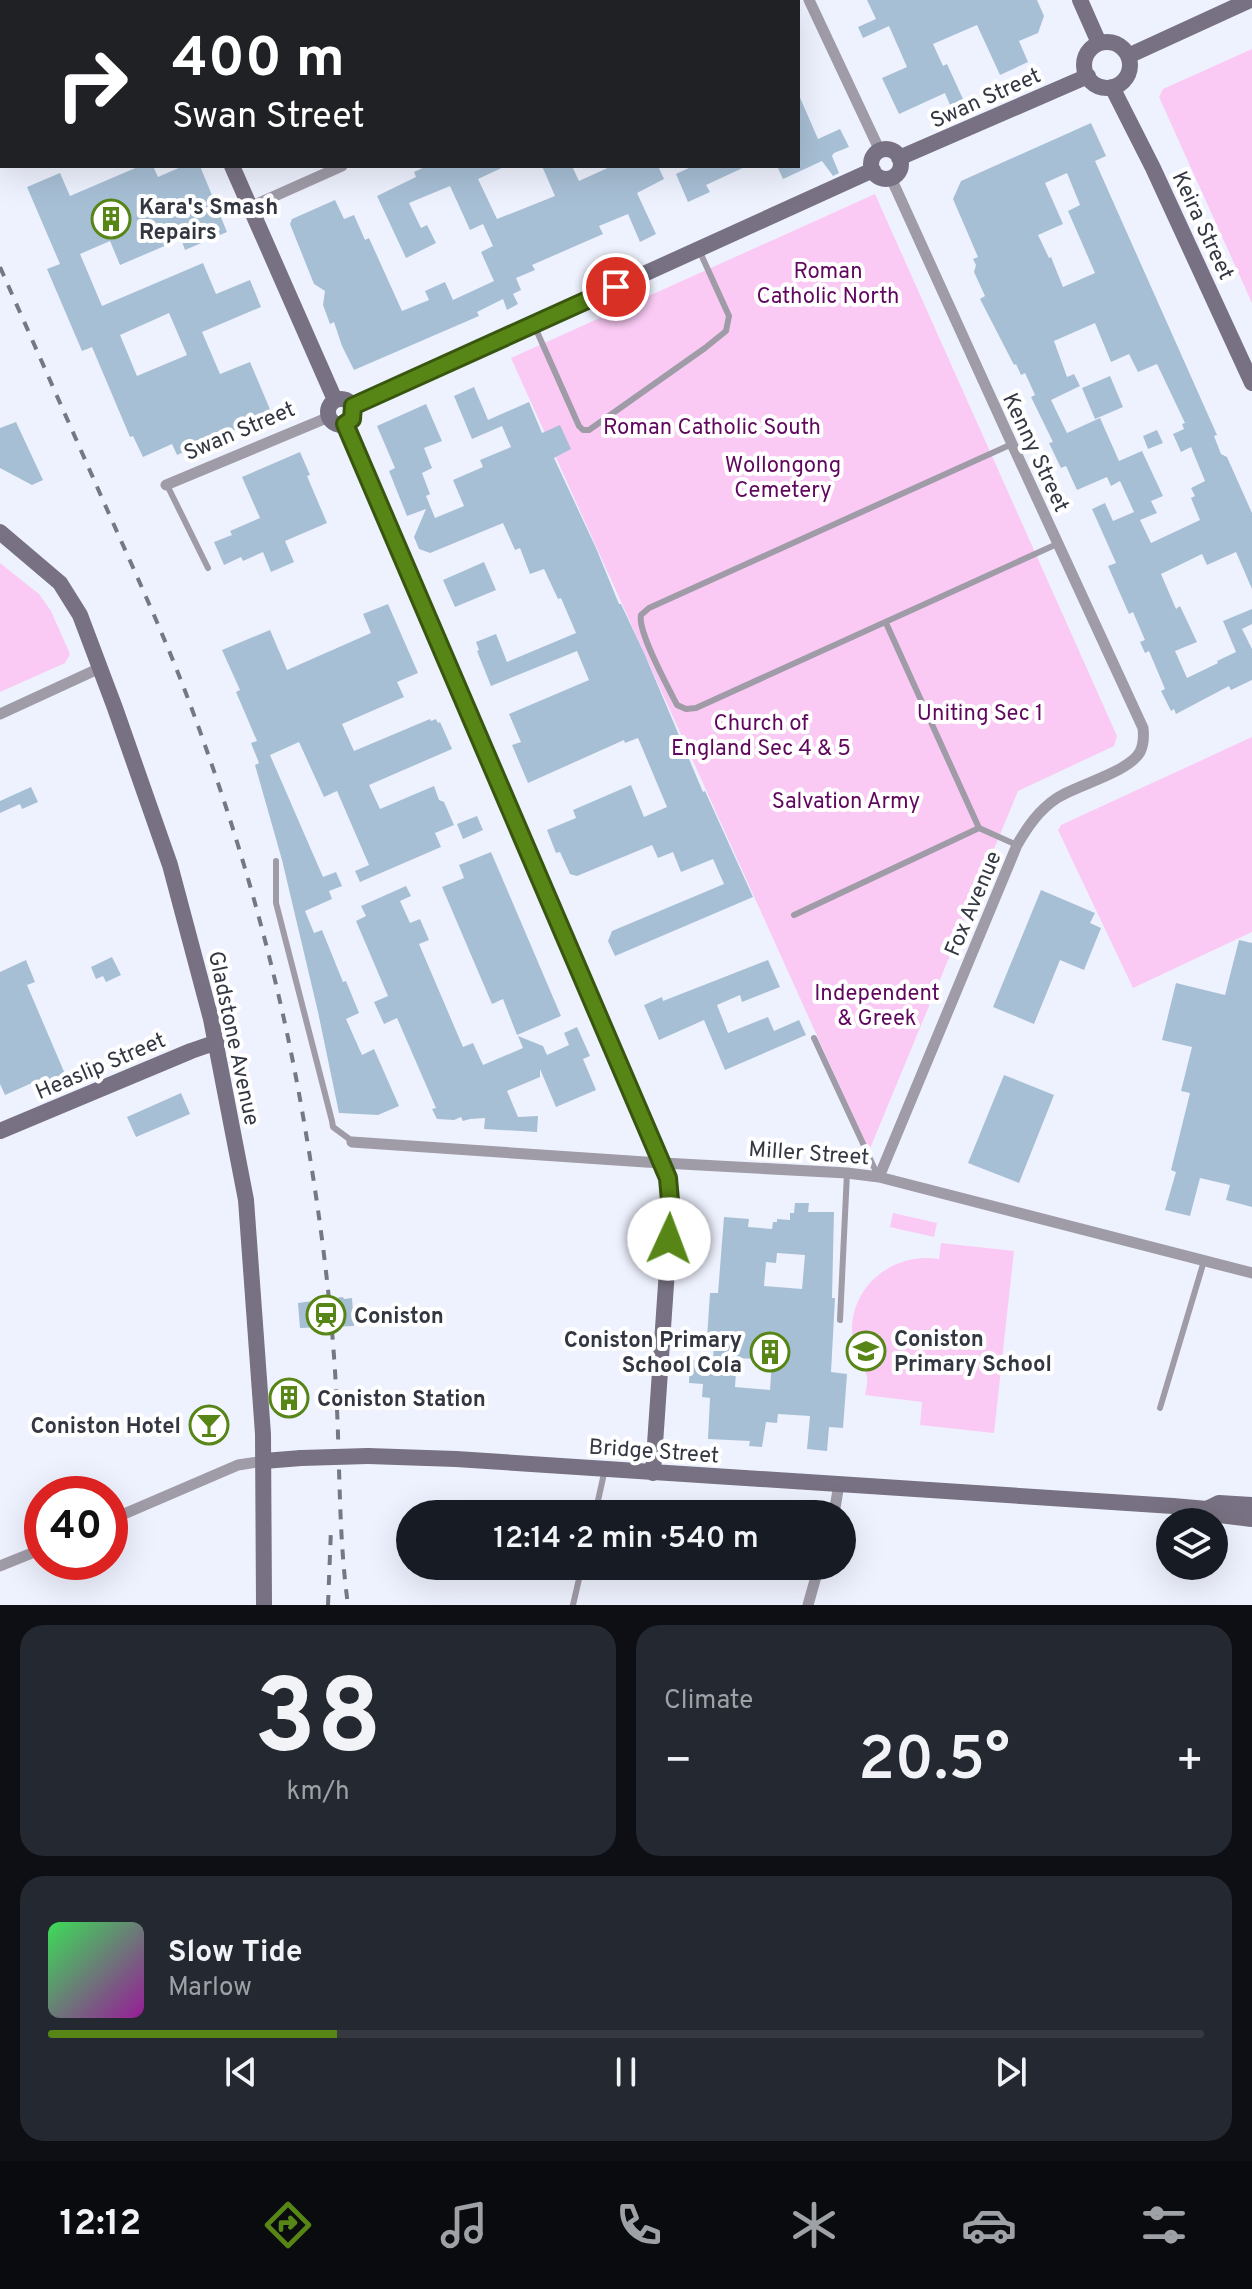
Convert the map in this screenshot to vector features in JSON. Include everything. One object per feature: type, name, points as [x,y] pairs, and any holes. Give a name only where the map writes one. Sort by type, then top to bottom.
[{"type":"street","points":[[809,0],[880,151]]},
{"type":"street","points":[[1080,0],[1099,43]]},
{"type":"street","points":[[1128,56],[1250,0]]},
{"type":"street","points":[[1099,43],[1115,43],[1122,47],[1131,63],[1125,80],[1112,87],[1096,85],[1084,66],[1092,47],[1099,43]]},
{"type":"street","name":"Swan Street","points":[[899,158],[1088,76]]},
{"type":"street","name":"Keira Street","points":[[1112,87],[1153,168],[1252,383]]},
{"type":"street","points":[[880,151],[893,151],[899,158],[900,168],[891,178],[882,178],[873,170],[873,158],[880,151]]},
{"type":"street","points":[[233,168],[335,400]]},
{"type":"street","points":[[250,207],[338,168]]},
{"type":"street","points":[[353,406],[873,170]]},
{"type":"street","name":"Kenny Street","points":[[891,178],[1143,728],[1144,743]]},
{"type":"street","points":[[335,400],[348,400],[353,406],[352,419],[345,424],[337,424],[329,417],[329,406],[335,400]]},
{"type":"street","name":"Swan Street","points":[[166,485],[329,417]]},
{"type":"street","points":[[345,424],[668,1178],[671,1212],[653,1473]]},
{"type":"street","name":"Gladstone Avenue","points":[[0,532],[51,573],[68,593],[80,615],[170,865],[217,1042],[246,1200],[264,1461],[264,1605]]},
{"type":"street","points":[[0,714],[100,668]]},
{"type":"street","name":"Fox Avenue","points":[[879,1177],[1017,845],[1041,810],[1060,796],[1126,766],[1138,756],[1144,743]]},
{"type":"street","name":"Heaslip Street","points":[[0,1131],[217,1042]]},
{"type":"street","name":"Miller Street","points":[[352,1142],[879,1177],[1252,1273]]},
{"type":"street","name":"Bridge Street","points":[[128,1512],[238,1465],[301,1458],[368,1456],[456,1459],[1192,1508]]},
{"type":"street","points":[[836,1500],[839,1484]]},
{"type":"street","name":"Bridge Street","points":[[1209,1508],[1219,1503],[1252,1505]]},
{"type":"street","name":"Bridge Street","points":[[1228,1516],[1252,1519]]},
{"type":"street","points":[[0,1566],[24,1556]]},
{"type":"street","points":[[808,1605],[815,1580]]},
{"type":"lane","points":[[534,325],[579,426],[589,430],[726,331],[729,316],[699,250]]},
{"type":"lane","points":[[1012,444],[649,608],[641,615],[639,623],[677,705],[686,709],[696,708],[1057,544]]},
{"type":"lane","points":[[166,485],[208,568]]},
{"type":"lane","points":[[886,623],[979,828],[1017,845]]},
{"type":"lane","points":[[794,915],[979,828]]},
{"type":"lane","points":[[276,861],[276,903],[333,1127],[352,1142]]},
{"type":"lane","points":[[814,1038],[879,1177]]},
{"type":"lane","points":[[840,1320],[847,1173]]},
{"type":"lane","points":[[1160,1408],[1204,1261]]},
{"type":"lane","points":[[598,1500],[605,1469]]},
{"type":"lane","points":[[573,1605],[579,1580]]},
{"type":"green space","points":[[1252,49],[1252,303],[1159,97],[1163,89]]},
{"type":"green space","name":"Wollongong Cemetery","points":[[875,194],[1117,736],[1114,746],[1018,791],[869,1151],[511,358]]},
{"type":"green space","points":[[0,563],[39,594],[51,611],[70,654],[65,663],[0,692]]},
{"type":"green space","points":[[1252,737],[1252,932],[1133,988],[1058,830],[1061,825]]},
{"type":"green space","points":[[893,1213],[937,1223],[934,1237],[890,1227]]},
{"type":"green space","points":[[941,1243],[1014,1251],[994,1433],[920,1425],[922,1402],[865,1395],[867,1376],[853,1341],[852,1323],[856,1306],[864,1291],[888,1268],[921,1258],[939,1259]]},
{"type":"building","points":[[867,0],[1037,0],[1044,16],[1038,33],[1019,41],[1028,62],[1000,75],[977,25],[933,44],[943,66],[947,64],[963,99],[950,105],[945,93],[899,114],[882,78],[907,67],[889,26],[863,38],[858,27],[876,19]]},
{"type":"building","points":[[800,98],[818,139],[840,129],[849,147],[832,156],[839,173],[833,176],[822,161],[783,179],[778,168],[800,168]]},
{"type":"building","points":[[1091,123],[1106,156],[1095,161],[1217,435],[1214,436],[1221,454],[1227,457],[1252,513],[1252,589],[1236,552],[1207,565],[1202,554],[1161,574],[1176,609],[1180,606],[1197,642],[1175,651],[1187,678],[1218,663],[1236,652],[1223,621],[1252,609],[1252,624],[1242,629],[1252,649],[1252,680],[1231,690],[1229,686],[1176,714],[1174,709],[1171,711],[1161,691],[1165,689],[1149,651],[1145,653],[1140,642],[1145,640],[1133,612],[1129,614],[1108,566],[1116,563],[1092,509],[1105,503],[1113,521],[1134,512],[1120,481],[1111,486],[1107,477],[1077,490],[1066,466],[1061,468],[1049,443],[1053,442],[1031,397],[1035,395],[1025,373],[1021,375],[1014,365],[980,299],[985,296],[974,272],[976,265],[973,259],[978,257],[953,199],[961,181]],"holes":[[[1067,173],[1080,205],[1068,211],[1095,273],[1063,287],[1038,235],[1063,224],[1045,183]],[[1095,323],[1111,362],[1129,354],[1138,372],[1157,364],[1185,423],[1182,424],[1184,429],[1173,434],[1181,452],[1191,447],[1205,481],[1191,488],[1195,496],[1191,498],[1200,520],[1151,543],[1140,520],[1157,513],[1151,501],[1163,496],[1142,451],[1119,461],[1100,418],[1067,433],[1051,400],[1080,386],[1074,374],[1067,377],[1054,341]]]},
{"type":"building","points":[[135,168],[154,168],[158,177],[178,168],[201,168],[227,232],[185,250],[181,239],[120,265],[110,241],[80,254],[102,306],[203,263],[216,294],[250,280],[261,307],[202,332],[220,374],[250,362],[272,414],[177,455],[172,444],[143,457],[133,436],[130,437],[92,347],[82,351],[47,269],[60,264],[27,187],[60,173],[70,196]],"holes":[[[169,313],[187,355],[137,376],[120,335]]]},
{"type":"building","points":[[423,168],[502,168],[478,179],[497,219],[555,196],[543,168],[573,168],[579,181],[608,168],[659,168],[664,179],[637,193],[656,234],[640,242],[628,214],[599,226],[603,234],[532,265],[535,270],[516,278],[521,290],[513,294],[518,304],[507,310],[503,299],[477,312],[479,316],[354,370],[334,322],[330,324],[323,305],[325,291],[314,284],[290,224],[292,219],[335,200],[344,219],[354,215],[365,240],[369,238],[402,311],[429,300],[425,291],[445,282],[453,300],[494,281],[481,252],[493,246],[483,224],[470,230],[450,186],[409,203],[421,228],[427,225],[436,243],[406,258],[377,196],[416,177],[414,172]]},
{"type":"building","points":[[689,168],[743,168],[706,185],[710,192],[688,202],[676,174]]},
{"type":"building","points":[[1110,376],[1123,407],[1095,419],[1082,388]]},
{"type":"building","points":[[474,387],[488,420],[529,402],[542,433],[560,425],[571,449],[554,458],[753,897],[615,956],[608,941],[612,931],[724,884],[713,859],[681,872],[673,852],[658,858],[652,845],[577,876],[570,874],[560,852],[556,853],[547,830],[576,818],[573,810],[631,785],[644,817],[667,807],[638,738],[625,743],[624,740],[528,783],[512,745],[521,742],[509,714],[589,680],[577,651],[491,686],[476,642],[496,634],[507,662],[576,633],[561,598],[558,599],[544,569],[530,574],[520,548],[515,550],[503,523],[430,553],[419,549],[414,537],[426,509],[407,516],[389,471],[395,468],[377,426],[426,404],[442,441],[424,448],[432,468],[422,473],[430,494],[426,496],[435,518],[464,506],[453,480],[483,467],[480,460],[511,447],[502,426],[472,439],[454,396]]},
{"type":"building","points":[[16,422],[43,480],[32,485],[0,468],[0,428]]},
{"type":"building","points":[[1157,430],[1163,443],[1148,449],[1143,436]]},
{"type":"building","points":[[300,452],[327,523],[285,541],[294,562],[271,572],[263,552],[224,565],[214,542],[260,518],[242,477]]},
{"type":"building","points":[[484,562],[496,590],[455,607],[443,580]]},
{"type":"building","points":[[388,604],[418,673],[397,682],[404,697],[342,724],[354,751],[430,719],[440,722],[452,749],[369,785],[380,809],[434,786],[454,825],[435,833],[441,847],[360,882],[355,871],[369,865],[337,791],[324,797],[299,742],[270,755],[323,877],[336,872],[342,886],[329,891],[332,899],[305,911],[314,933],[322,930],[359,1013],[346,1019],[362,1055],[374,1049],[399,1106],[378,1115],[339,1113],[282,860],[255,765],[259,763],[251,743],[257,741],[236,692],[240,690],[222,650],[270,630],[287,670],[371,633],[363,614]]},
{"type":"building","points":[[31,787],[38,802],[22,809],[20,804],[0,813],[0,801]]},
{"type":"building","points":[[477,816],[483,830],[463,839],[457,824]]},
{"type":"building","points":[[491,852],[561,1016],[517,1035],[503,999],[492,1004],[442,887],[464,878],[459,865]]},
{"type":"building","points":[[406,886],[411,896],[400,901],[410,923],[420,919],[429,940],[419,944],[463,1047],[473,1043],[483,1065],[523,1048],[518,1036],[543,1046],[547,1055],[569,1045],[564,1033],[577,1027],[590,1056],[583,1059],[596,1090],[556,1107],[540,1069],[540,1077],[507,1091],[518,1117],[538,1116],[537,1132],[484,1129],[485,1118],[463,1121],[461,1117],[454,1120],[437,1119],[432,1109],[436,1108],[397,1018],[384,1024],[374,1002],[388,996],[356,921],[366,916],[361,906]]},
{"type":"building","points":[[1041,890],[1095,913],[1090,923],[1101,928],[1084,970],[1060,960],[1034,1024],[993,1007]]},
{"type":"building","points":[[1239,940],[1252,943],[1252,1207],[1226,1200],[1230,1185],[1200,1178],[1190,1216],[1165,1210],[1176,1172],[1171,1170],[1190,1093],[1181,1091],[1192,1047],[1162,1040],[1176,983],[1225,995]]},
{"type":"building","points":[[112,957],[121,975],[106,982],[103,976],[96,979],[91,967]]},
{"type":"building","points":[[26,960],[35,982],[27,985],[65,1074],[43,1084],[41,1079],[5,1095],[0,1084],[0,972]]},
{"type":"building","points":[[768,960],[780,987],[742,1002],[740,995],[717,1005],[728,1033],[768,1017],[774,1031],[799,1020],[806,1035],[725,1070],[704,1020],[659,1040],[644,1005],[662,997],[663,1001]]},
{"type":"building","points":[[1004,1075],[1054,1095],[1019,1183],[968,1163]]},
{"type":"building","points":[[181,1093],[190,1114],[136,1137],[127,1117]]},
{"type":"building","points":[[795,1203],[809,1203],[808,1212],[834,1212],[832,1298],[835,1298],[831,1372],[847,1374],[843,1428],[829,1427],[827,1451],[807,1449],[810,1416],[778,1414],[777,1423],[766,1422],[762,1447],[749,1446],[750,1441],[708,1439],[710,1398],[702,1397],[703,1384],[689,1383],[690,1360],[713,1361],[714,1339],[707,1338],[710,1293],[718,1293],[724,1217],[749,1219],[748,1227],[772,1229],[777,1219],[790,1220],[790,1213],[794,1213]],"holes":[[[777,1253],[805,1255],[802,1289],[764,1286],[766,1262],[776,1263]],[[737,1358],[772,1360],[770,1390],[735,1387]]]},
{"type":"building","points":[[352,1298],[354,1326],[300,1328],[298,1303]]},
{"type":"building","name":"Coniston Station","points":[[295,1391],[297,1404],[282,1406],[280,1392]]},
{"type":"railway","points":[[0,267],[180,678],[225,805],[270,959],[303,1116],[325,1262],[335,1372],[341,1532],[348,1605]]},
{"type":"railway","points":[[328,1605],[331,1529]]},
{"type":"place","name":"Kara's Smash Repairs","points":[[111,219]]},
{"type":"place","name":"Coniston","points":[[326,1315]]},
{"type":"place","name":"Coniston Primary School","points":[[866,1351]]},
{"type":"place","name":"Coniston Primary School Cola","points":[[770,1352]]},
{"type":"place","name":"Coniston Station","points":[[289,1398]]},
{"type":"place","name":"Coniston Hotel","points":[[209,1425]]},
{"type":"route","points":[[616,287],[353,406],[354,415],[345,424],[668,1178],[671,1193],[669,1239]]},
{"type":"park label","name":"Roman Catholic North","points":[[828,282]]},
{"type":"park label","name":"Roman Catholic South","points":[[712,426]]},
{"type":"park label","name":"Uniting Sec 1","points":[[980,712]]},
{"type":"park label","name":"Church of England Sec 4 & 5","points":[[761,734]]},
{"type":"park label","name":"Salvation Army","points":[[846,800]]},
{"type":"park label","name":"Independent & Greek","points":[[877,1004]]}]
